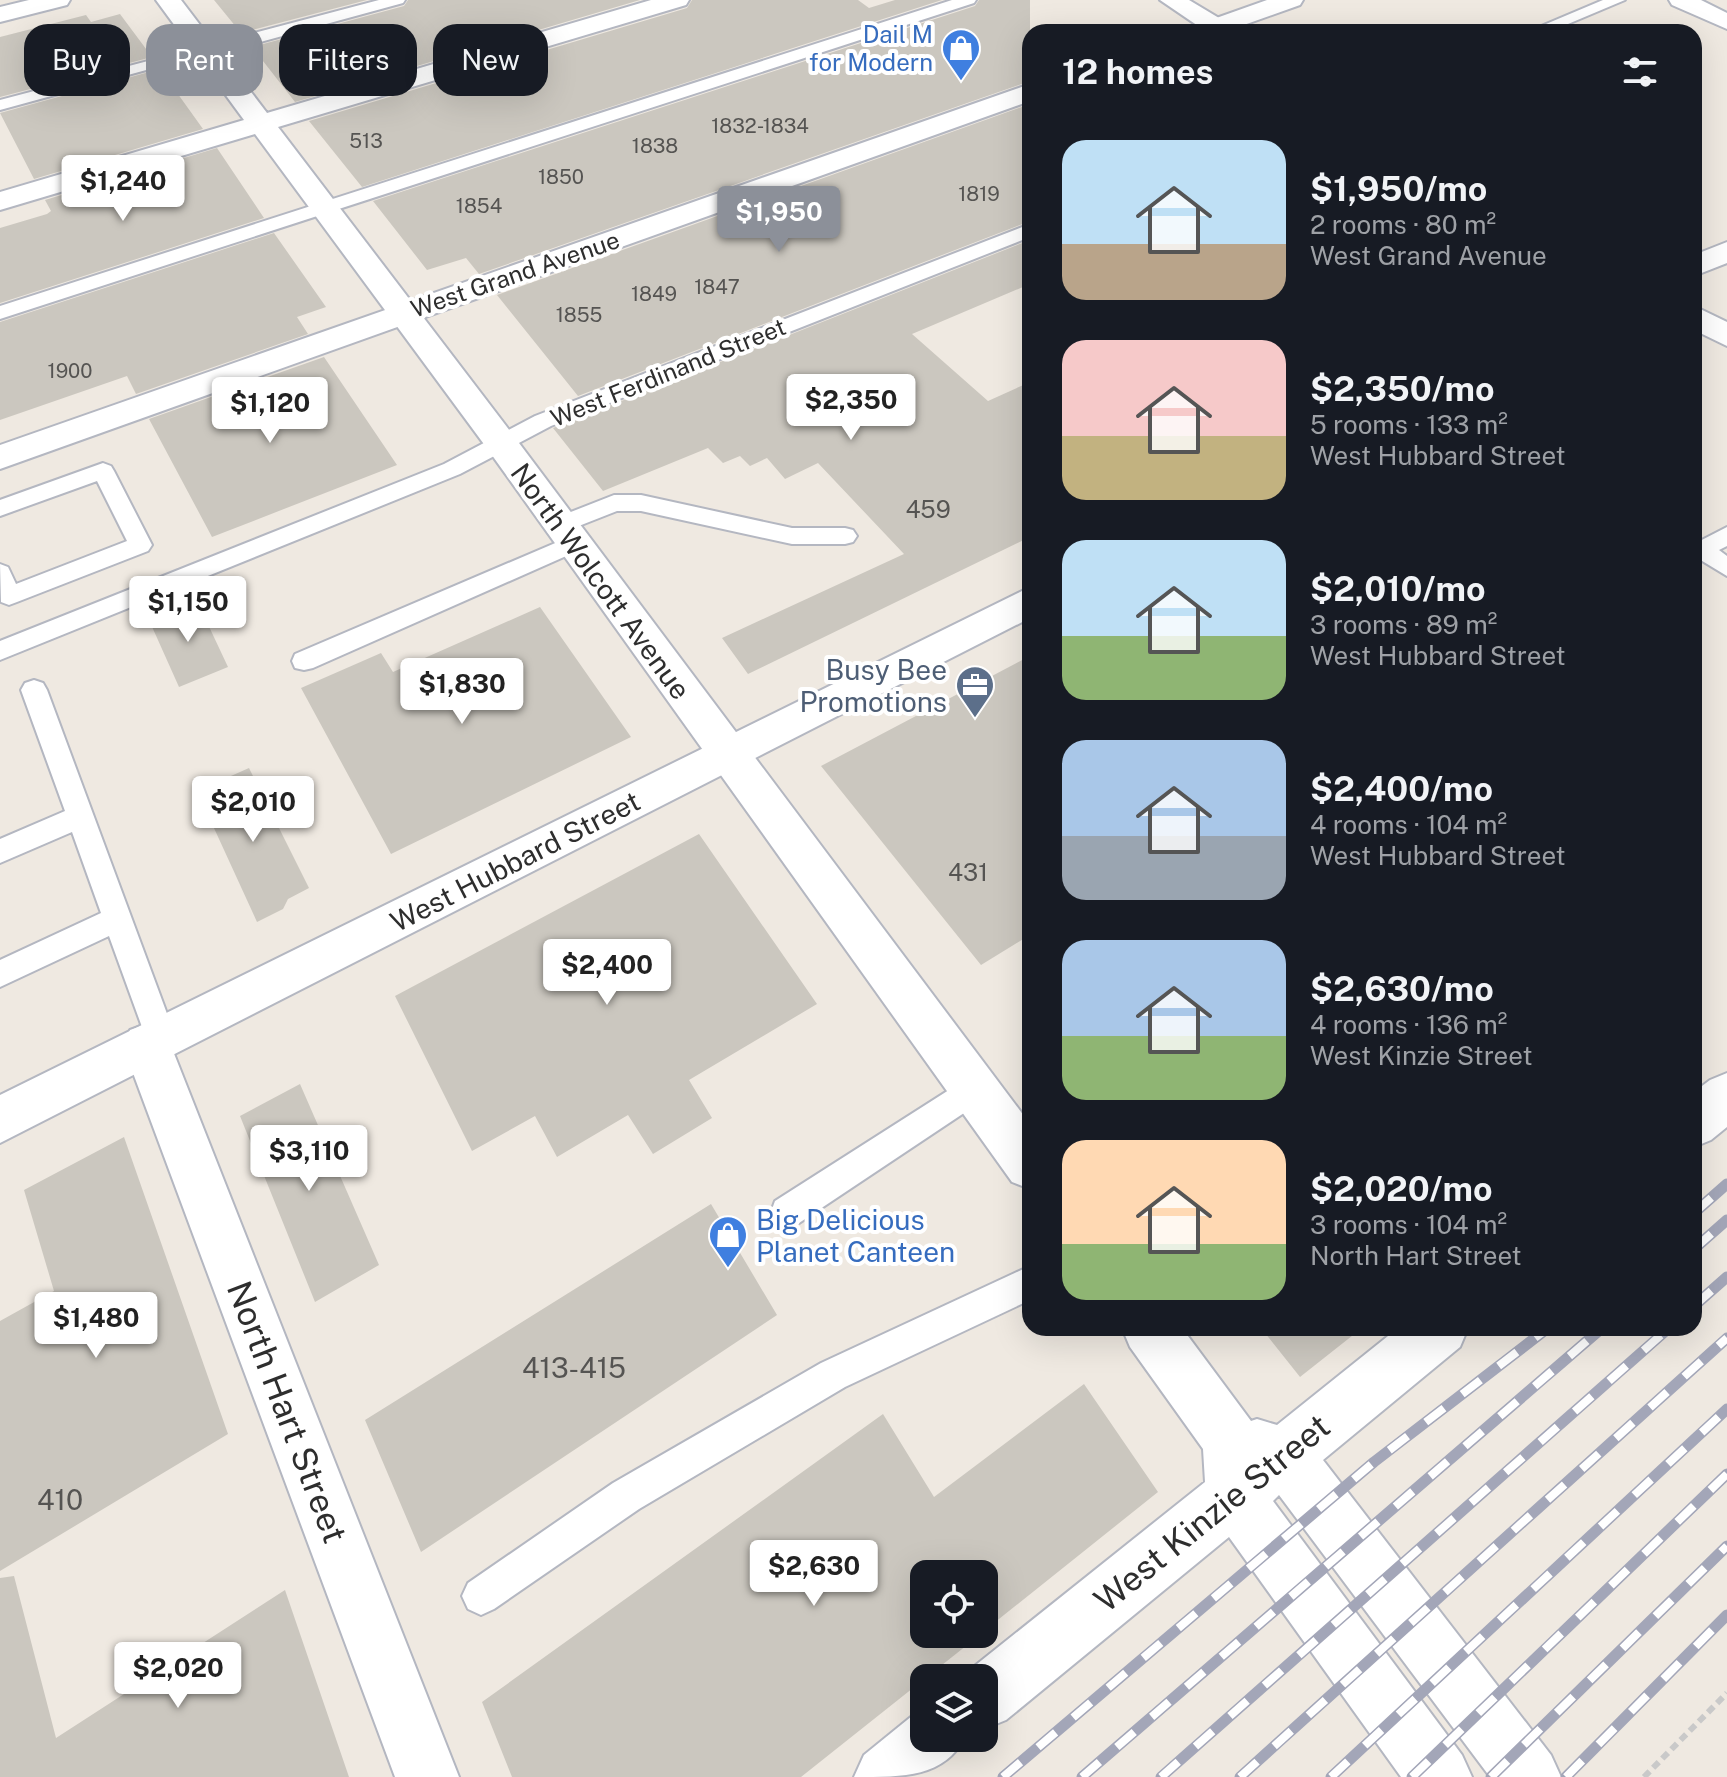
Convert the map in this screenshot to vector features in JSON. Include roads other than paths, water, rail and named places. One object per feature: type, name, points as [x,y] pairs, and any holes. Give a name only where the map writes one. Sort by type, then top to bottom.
[{"type":"street","points":[[0,15],[58,0]]},
{"type":"street","name":"North Wolcott Avenue","points":[[168,0],[186,24]]},
{"type":"street","points":[[0,201],[677,0]]},
{"type":"street","points":[[1172,0],[1206,24]]},
{"type":"street","points":[[1229,24],[1291,0]]},
{"type":"street","points":[[1681,0],[1727,22]]},
{"type":"street","name":"West Grand Avenue","points":[[0,457],[1022,95]]},
{"type":"street","name":"North Wolcott Avenue","points":[[240,96],[501,443],[1022,1154]]},
{"type":"street","points":[[1702,263],[1727,251]]},
{"type":"street","points":[[1702,321],[1727,336]]},
{"type":"street","name":"West Hubbard Street","points":[[0,1120],[1022,605]]},
{"type":"street","name":"North Hart Street","points":[[154,1042],[427,1777]]},
{"type":"street","points":[[1702,1116],[1727,1096]]},
{"type":"street","points":[[1155,1336],[1250,1464],[1529,1777]]},
{"type":"street","name":"West Kinzie Street","points":[[998,1686],[1250,1464],[1430,1336]]},
{"type":"street","points":[[1250,1464],[1440,1777]]},
{"type":"street","points":[[886,1777],[917,1752]]},
{"type":"lane","points":[[263,36],[397,0]]},
{"type":"lane","points":[[0,313],[968,0]]},
{"type":"lane","points":[[1556,24],[1617,0]]},
{"type":"lane","points":[[0,105],[146,67]]},
{"type":"lane","name":"West Ferdinand Street","points":[[0,651],[452,469],[543,421],[1022,233]]},
{"type":"lane","points":[[0,508],[103,471],[140,545],[9,596],[0,573]]},
{"type":"lane","points":[[304,661],[568,534],[614,503],[641,503],[792,536],[845,536]]},
{"type":"lane","points":[[1727,535],[1702,550],[1727,568]]},
{"type":"lane","points":[[34,690],[118,918],[154,1042]]},
{"type":"lane","points":[[0,851],[80,816]]},
{"type":"lane","points":[[0,974],[118,918]]},
{"type":"lane","points":[[787,1212],[974,1089]]},
{"type":"lane","points":[[481,1596],[626,1496],[833,1375],[1022,1287]]},
{"type":"railway","points":[[1702,1206],[1727,1184]]},
{"type":"railway","points":[[1702,1242],[1727,1220]]},
{"type":"railway","points":[[1702,1299],[1727,1277]]},
{"type":"railway","points":[[1003,1777],[1374,1462],[1538,1336]]},
{"type":"railway","points":[[1082,1777],[1593,1336]]},
{"type":"railway","points":[[1161,1777],[1660,1336]]},
{"type":"railway","points":[[1240,1777],[1727,1338]]},
{"type":"railway","points":[[1331,1777],[1727,1409]]},
{"type":"railway","points":[[1412,1777],[1727,1474]]},
{"type":"railway","points":[[1491,1777],[1727,1546]]},
{"type":"railway","points":[[1566,1777],[1727,1615]]},
{"type":"place","name":"Dail M for Modern","points":[[961,82]]},
{"type":"place","name":"Busy Bee Promotions","points":[[975,719]]},
{"type":"place","name":"Big Delicious Planet Canteen","points":[[728,1269]]}]
